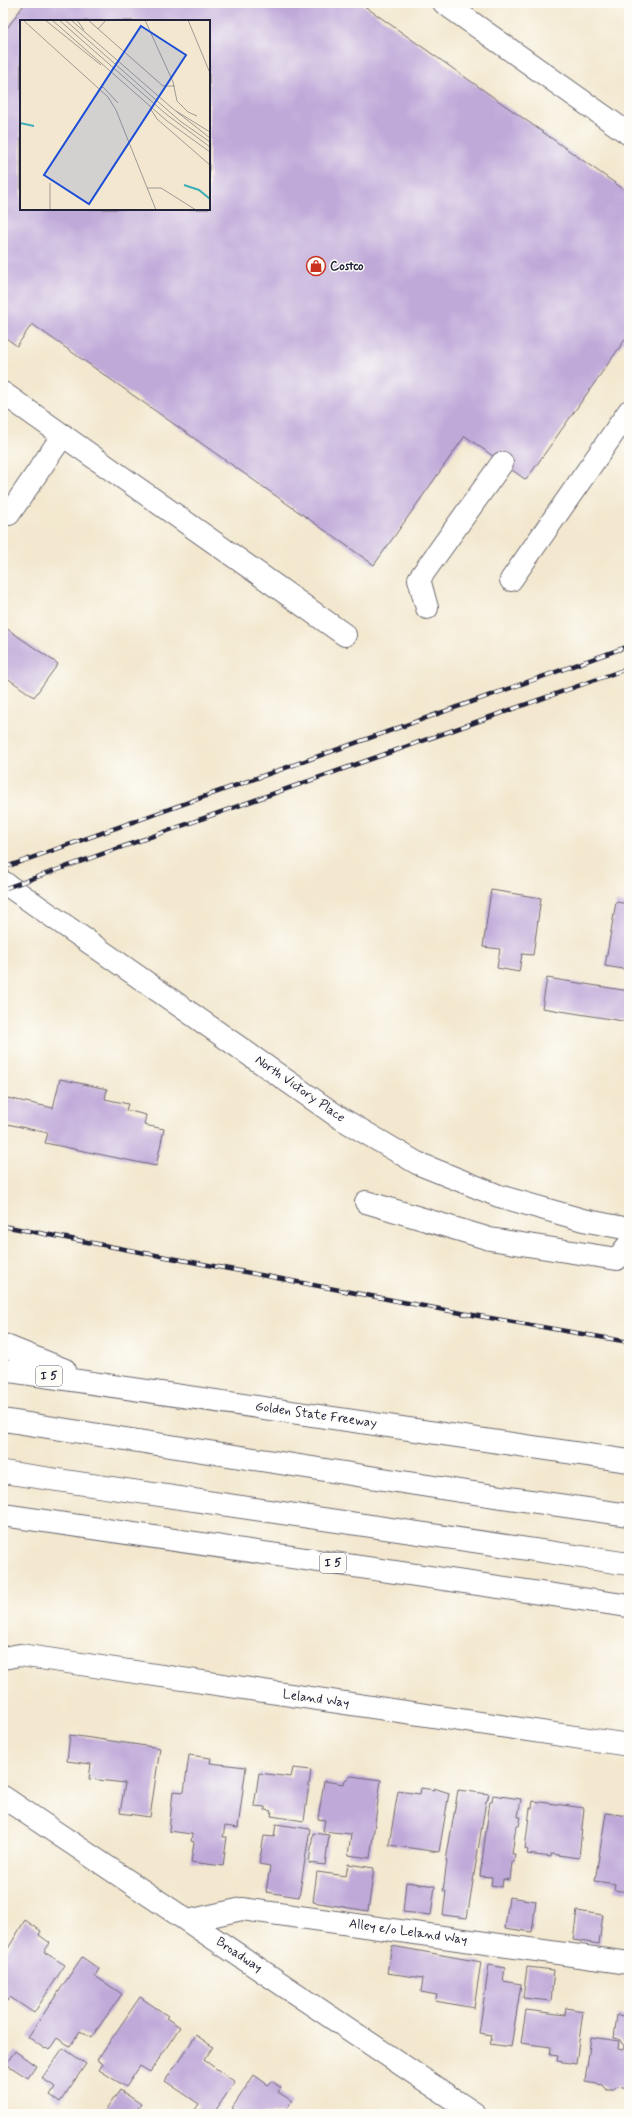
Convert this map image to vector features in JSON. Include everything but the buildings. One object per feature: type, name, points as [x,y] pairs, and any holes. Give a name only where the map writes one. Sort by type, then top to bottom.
[{"type":"main road","points":[[444,3],[629,134]]},
{"type":"main road","points":[[3,393],[346,635]]},
{"type":"main road","points":[[511,580],[629,411]]},
{"type":"main road","points":[[9,514],[63,435]]},
{"type":"main road","points":[[427,608],[419,579],[502,463]]},
{"type":"main road","name":"North Victory Place","points":[[3,882],[337,1116],[417,1163],[498,1196],[583,1220],[629,1229]]},
{"type":"main road","points":[[366,1202],[490,1240],[564,1252],[617,1259],[629,1244]]},
{"type":"main road","points":[[3,1345],[96,1382]]},
{"type":"main road","name":"Golden State Freeway","points":[[3,1370],[96,1382],[629,1461]]},
{"type":"main road","points":[[3,1420],[460,1491],[629,1515]]},
{"type":"main road","points":[[3,1472],[629,1564]]},
{"type":"main road","name":"I 5","points":[[3,1515],[629,1606]]},
{"type":"main road","name":"Leland Way","points":[[3,1658],[20,1656],[629,1745]]},
{"type":"main road","name":"Broadway","points":[[3,1796],[475,2114]]},
{"type":"main road","name":"Alley e/o Leland Way","points":[[188,1921],[242,1909],[629,1963]]},
{"type":"railway","points":[[3,868],[629,646]]},
{"type":"railway","points":[[3,889],[629,668]]},
{"type":"railway","points":[[3,1226],[450,1311],[629,1342]]},
{"type":"place","name":"Costco","points":[[316,266]]}]
